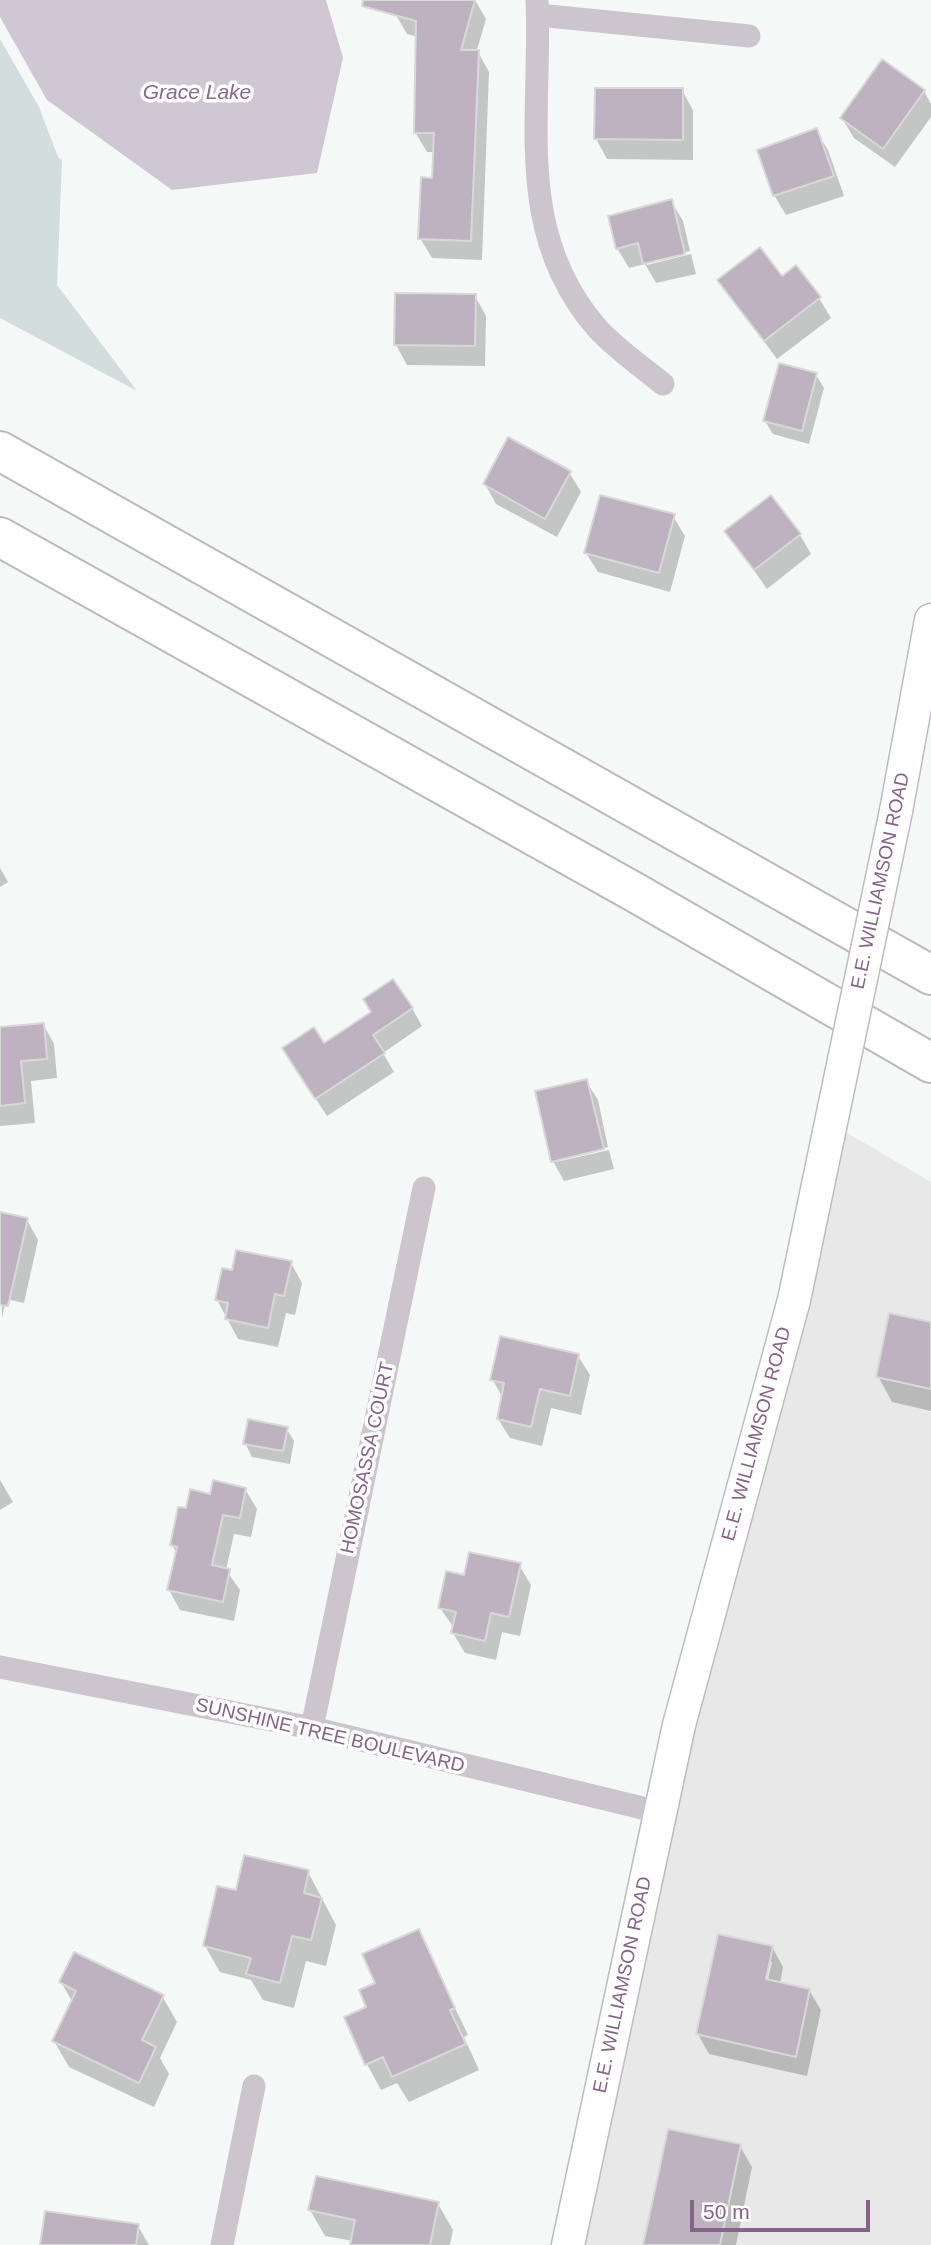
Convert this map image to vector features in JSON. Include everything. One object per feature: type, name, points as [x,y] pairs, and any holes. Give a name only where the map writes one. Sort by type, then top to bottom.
[{"type":"highway","points":[[0,451],[931,975]]},
{"type":"highway","points":[[0,537],[636,893],[931,1063]]},
{"type":"street","points":[[663,384],[599,330],[572,296],[549,247],[537,190],[537,8],[749,36]]},
{"type":"street","name":"E.E. WILLIAMSON ROAD","points":[[568,2245],[659,1812],[696,1652],[797,1288],[896,811],[931,620]]},
{"type":"street","name":"HOMOSASSA COURT","points":[[312,1728],[424,1188]]},
{"type":"street","name":"SUNSHINE TREE BOULEVARD","points":[[0,1667],[312,1728],[659,1812]]},
{"type":"street","points":[[222,2245],[254,2086]]},
{"type":"shaded area","points":[[0,39],[39,107],[58,157],[62,160],[57,285],[137,391],[0,318]]},
{"type":"shaded area","points":[[844,1131],[931,1182],[931,2245],[583,2245],[707,1668],[807,1303]]},
{"type":"water","name":"Grace Lake","points":[[0,0],[326,0],[343,58],[317,173],[172,190],[47,100],[0,17]]},
{"type":"building","points":[[363,0],[475,0],[461,50],[479,50],[471,241],[418,239],[421,177],[432,178],[434,133],[414,133],[416,21],[362,6]]},
{"type":"building","points":[[882,59],[925,90],[883,149],[840,118]]},
{"type":"building","points":[[595,88],[683,88],[683,140],[594,139]]},
{"type":"building","points":[[817,128],[834,176],[773,196],[757,150]]},
{"type":"building","points":[[672,199],[685,254],[643,264],[638,243],[616,249],[608,216]]},
{"type":"building","points":[[760,247],[782,276],[796,265],[821,297],[764,341],[717,280]]},
{"type":"building","points":[[395,293],[476,294],[475,346],[394,345]]},
{"type":"building","points":[[779,363],[817,373],[802,431],[763,421]]},
{"type":"building","points":[[508,437],[571,471],[545,519],[483,484]]},
{"type":"building","points":[[600,495],[675,514],[659,573],[584,553]]},
{"type":"building","points":[[771,495],[801,534],[754,570],[724,531]]},
{"type":"building","points":[[393,979],[413,1008],[373,1035],[385,1053],[315,1099],[282,1048],[314,1027],[324,1043],[371,1012],[363,999]]},
{"type":"building","points":[[44,1023],[47,1059],[21,1061],[25,1103],[0,1106],[0,1027]]},
{"type":"building","points":[[587,1079],[604,1149],[551,1162],[535,1091]]},
{"type":"building","points":[[0,1212],[28,1218],[8,1306],[0,1305]]},
{"type":"building","points":[[236,1250],[292,1261],[284,1296],[275,1294],[268,1328],[225,1319],[228,1303],[215,1300],[222,1268],[232,1270]]},
{"type":"building","points":[[889,1313],[931,1322],[931,1389],[876,1377]]},
{"type":"building","points":[[500,1336],[579,1354],[570,1396],[540,1389],[531,1427],[497,1419],[504,1383],[490,1380]]},
{"type":"building","points":[[248,1419],[288,1427],[283,1451],[243,1444]]},
{"type":"building","points":[[213,1480],[246,1488],[240,1518],[223,1515],[212,1565],[230,1569],[223,1602],[167,1590],[177,1547],[170,1545],[178,1507],[186,1508],[190,1489],[210,1494]]},
{"type":"building","points":[[469,1552],[521,1563],[509,1617],[491,1613],[485,1641],[451,1633],[456,1612],[438,1608],[446,1571],[464,1575]]},
{"type":"building","points":[[244,1855],[309,1870],[304,1893],[322,1898],[311,1940],[292,1936],[280,1983],[246,1974],[251,1958],[203,1946],[217,1886],[236,1890]]},
{"type":"building","points":[[419,1929],[455,2008],[450,2010],[466,2044],[392,2077],[383,2057],[365,2065],[344,2017],[366,2007],[359,1990],[375,1983],[362,1954]]},
{"type":"building","points":[[718,1934],[773,1946],[766,1979],[810,1989],[796,2057],[696,2034]]},
{"type":"building","points":[[74,1952],[164,1995],[142,2040],[156,2047],[139,2083],[52,2041],[76,1991],[59,1982]]},
{"type":"building","points":[[668,2129],[741,2144],[720,2245],[643,2245]]},
{"type":"building","points":[[316,2176],[439,2202],[430,2245],[350,2245],[355,2220],[308,2210]]},
{"type":"building","points":[[45,2211],[139,2224],[136,2245],[40,2245]]}]
